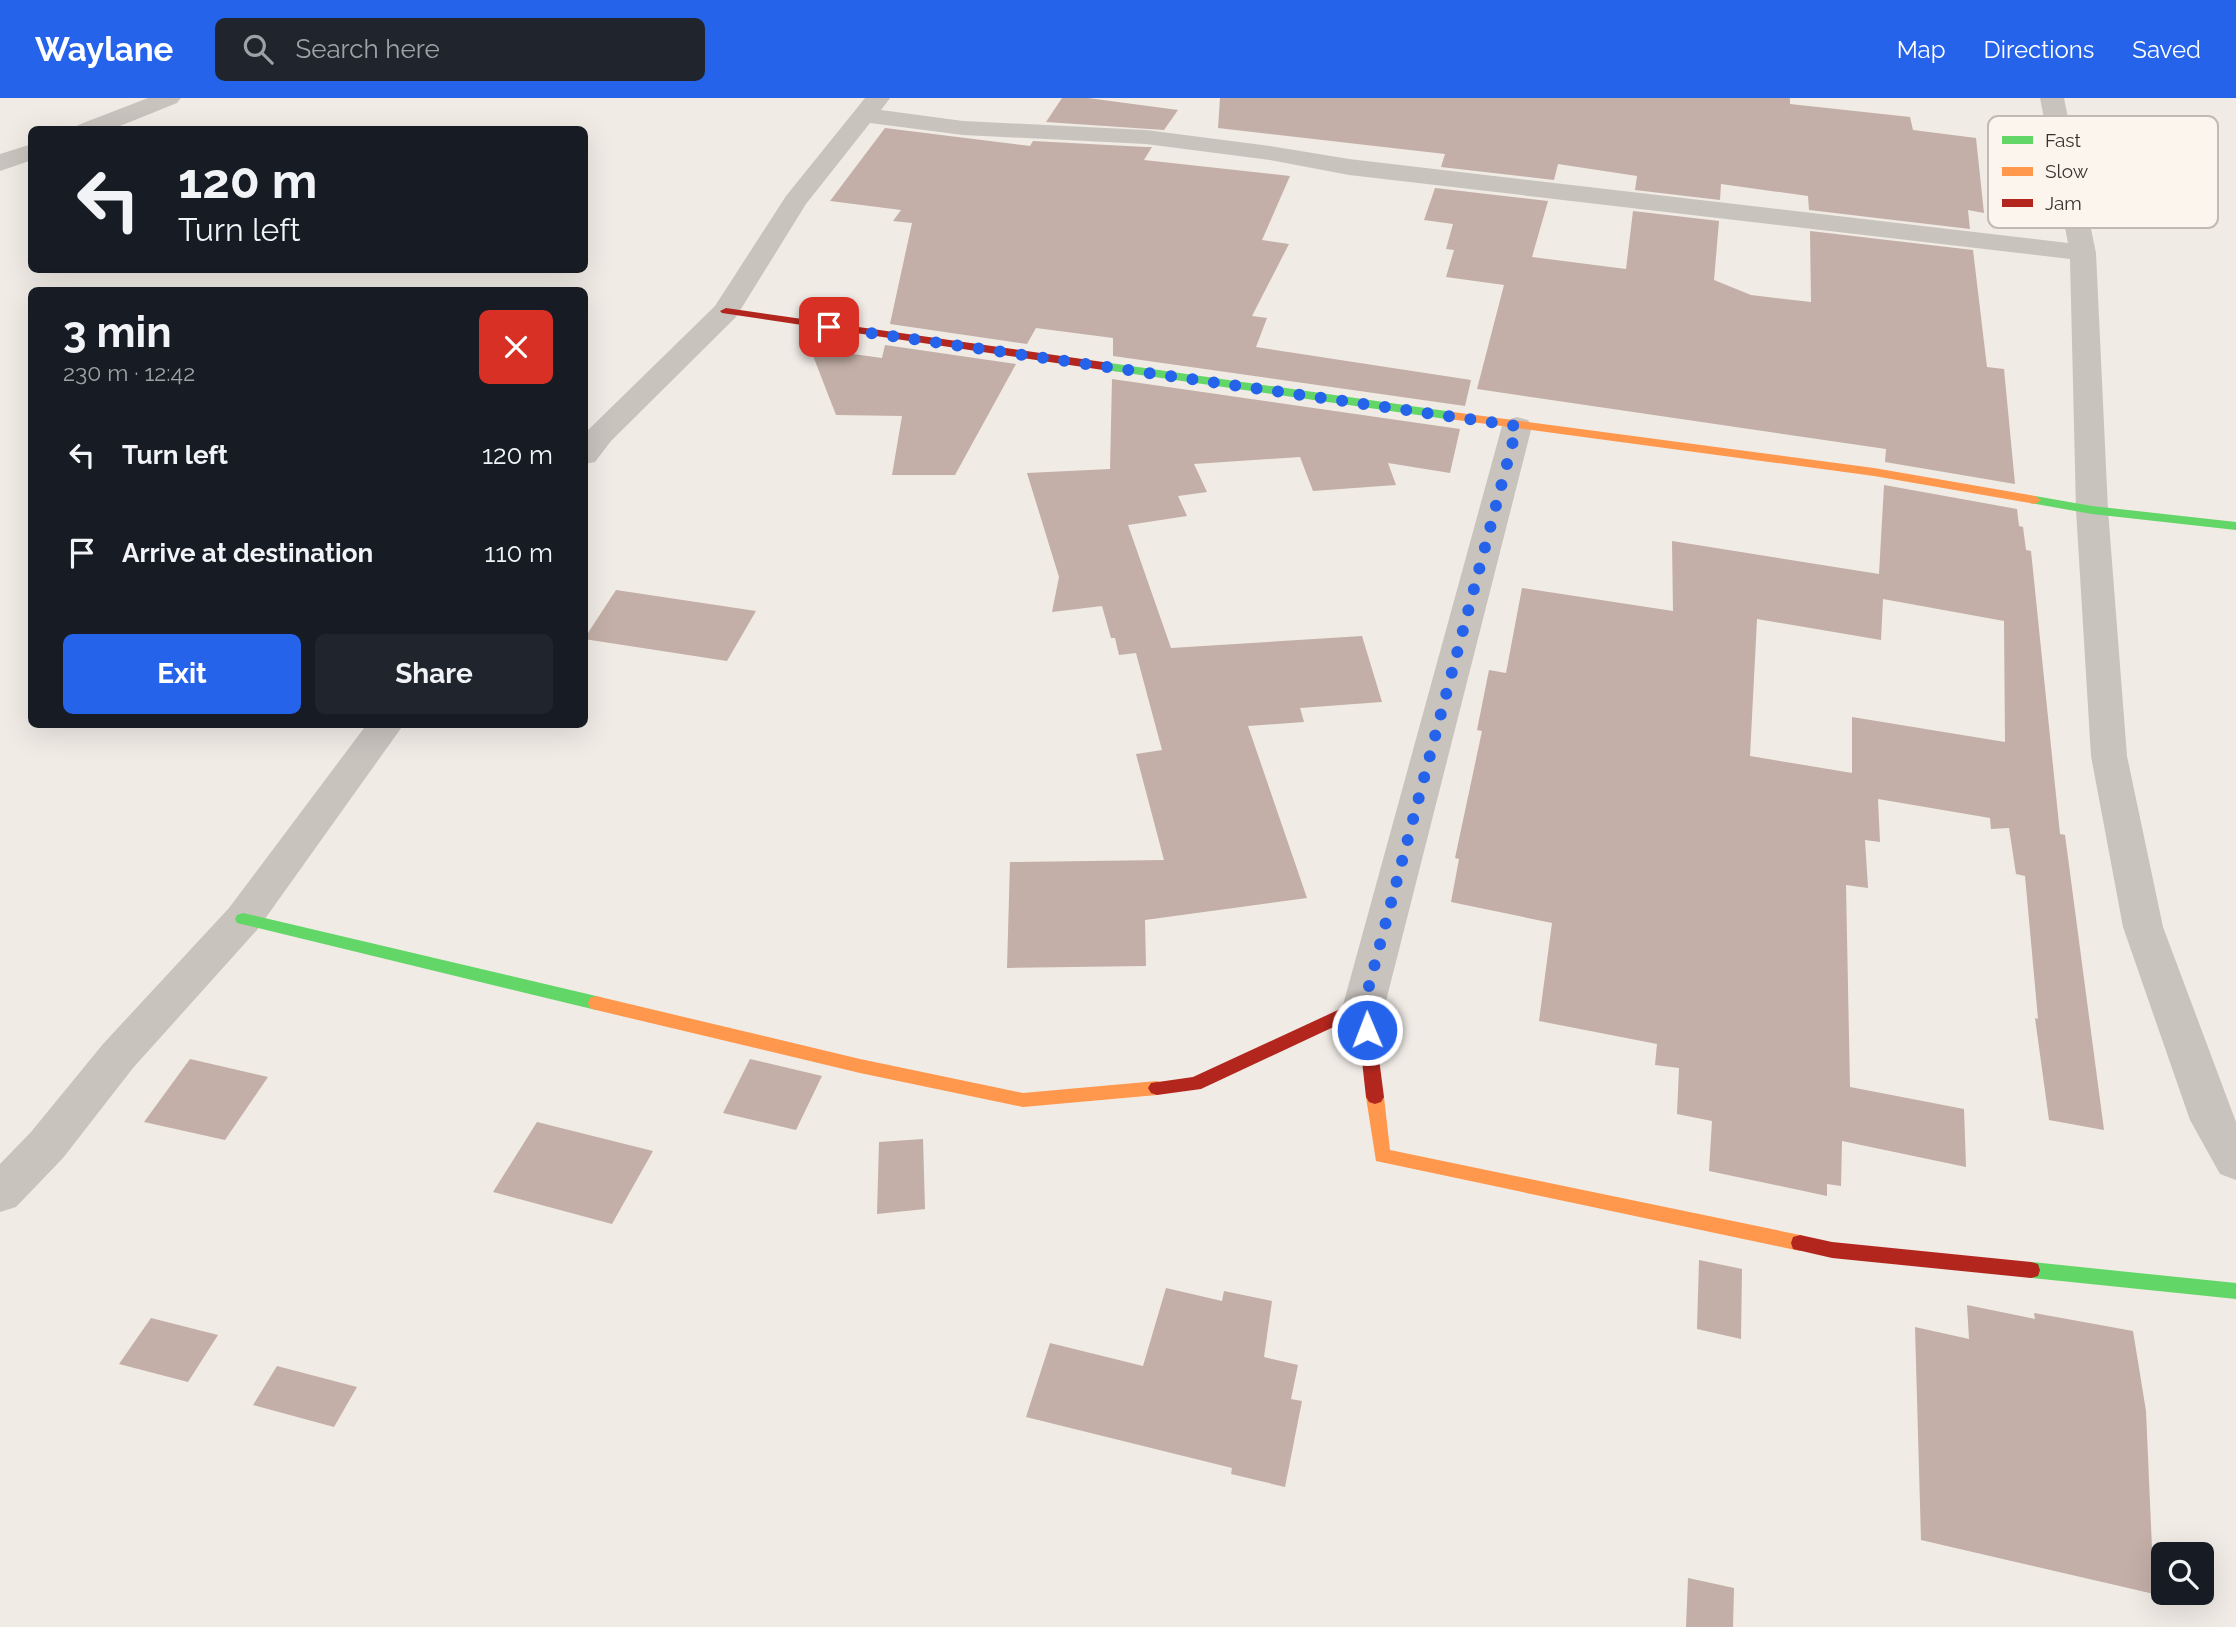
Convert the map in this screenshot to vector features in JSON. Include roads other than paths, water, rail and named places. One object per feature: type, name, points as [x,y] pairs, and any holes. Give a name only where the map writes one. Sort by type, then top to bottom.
[{"type":"street","points":[[97,126],[169,98]]},
{"type":"street","points":[[2052,98],[2056,116]]},
{"type":"street","points":[[588,450],[600,435],[726,312],[795,201],[871,106],[963,128],[1146,138],[1270,153],[1349,167],[2083,253]]},
{"type":"street","points":[[0,163],[28,152]]},
{"type":"street","points":[[2078,228],[2083,253],[2092,510],[2109,756],[2143,928],[2212,1120],[2236,1161]]},
{"type":"street","points":[[726,312],[1517,426],[1874,472],[2092,510],[2236,526]]},
{"type":"street","points":[[1517,426],[1364,1005],[1382,1156],[1832,1250],[2236,1291]]},
{"type":"street","points":[[0,1193],[47,1145],[118,1056],[243,919],[383,728]]},
{"type":"street","points":[[243,919],[860,1066],[1023,1100],[1195,1084],[1364,1005]]}]
